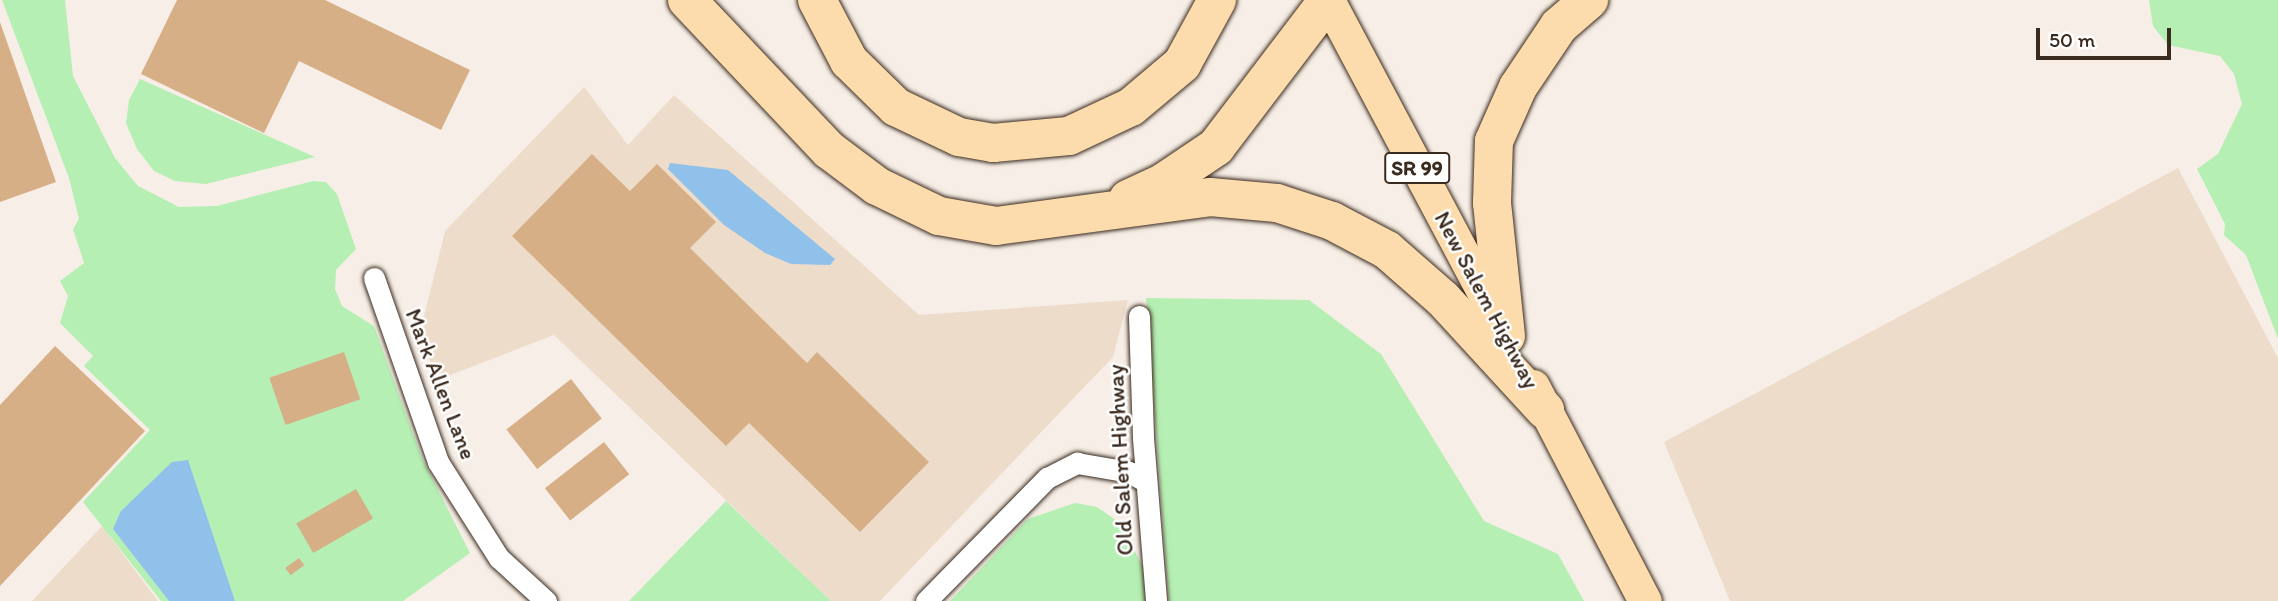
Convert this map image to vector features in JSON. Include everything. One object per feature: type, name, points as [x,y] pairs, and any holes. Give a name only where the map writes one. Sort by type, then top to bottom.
[{"type":"highway","points":[[687,0],[829,150],[877,186],[939,216],[996,226],[1210,197],[1277,203],[1332,220],[1387,250],[1443,299],[1545,410]]},
{"type":"highway","points":[[817,0],[849,61],[896,107],[959,137],[993,143],[1069,136],[1132,107],[1182,64],[1217,0]]},
{"type":"highway","points":[[1098,213],[1164,182],[1216,147],[1328,0]]},
{"type":"highway","points":[[1506,336],[1492,203],[1494,141],[1518,87],[1559,26],[1589,0]]},
{"type":"main road","name":"New Salem Highway","points":[[1328,0],[1645,601]]},
{"type":"street","name":"Mark Allen Lane","points":[[374,278],[438,462],[499,558],[546,601]]},
{"type":"street","name":"Old Salem Highway","points":[[1139,316],[1146,482],[1156,601]]},
{"type":"street","points":[[926,601],[1047,478],[1077,463],[1129,472],[1146,482]]},
{"type":"shaded area","points":[[584,87],[628,145],[674,95],[919,315],[1128,300],[1113,357],[880,601],[831,601],[554,335],[435,381],[421,329],[445,231]]},
{"type":"shaded area","points":[[2178,168],[2278,358],[2278,601],[1730,601],[1664,442]]},
{"type":"shaded area","points":[[102,526],[158,601],[32,601]]},
{"type":"green space","points":[[2,0],[65,0],[73,76],[115,158],[138,186],[179,207],[217,206],[313,181],[326,182],[337,194],[356,249],[336,270],[335,289],[342,306],[374,326],[422,458],[470,553],[403,601],[161,601],[83,502],[150,430],[84,366],[93,356],[60,323],[68,296],[60,281],[84,263],[73,229],[79,219],[69,178]]},
{"type":"green space","points":[[2149,0],[2278,0],[2278,339],[2246,255],[2224,235],[2225,224],[2197,169],[2218,154],[2242,104],[2234,74],[2220,56],[2168,45],[2153,26]]},
{"type":"green space","points":[[140,79],[315,157],[206,184],[175,181],[154,171],[137,149],[126,123],[129,100]]},
{"type":"green space","points":[[1146,298],[1309,300],[1381,354],[1484,521],[1558,554],[1584,601],[1169,601]]},
{"type":"green space","points":[[726,501],[831,601],[629,601]]},
{"type":"green space","points":[[1075,503],[1097,507],[1120,523],[1144,569],[1147,601],[950,601],[1028,519]]},
{"type":"water","points":[[670,163],[728,170],[835,259],[830,265],[791,264],[765,253],[724,225],[668,169]]},
{"type":"water","points":[[188,460],[235,601],[169,601],[113,529],[121,511],[172,462]]},
{"type":"building","points":[[177,0],[325,0],[470,70],[441,130],[299,61],[264,133],[141,74]]},
{"type":"building","points":[[0,22],[56,182],[0,202]]},
{"type":"building","points":[[592,154],[630,191],[657,164],[716,222],[690,248],[807,363],[817,352],[929,462],[860,532],[749,423],[726,446],[512,236]]},
{"type":"building","points":[[55,346],[145,431],[0,586],[0,405]]},
{"type":"building","points":[[344,352],[360,399],[286,425],[269,378]]},
{"type":"building","points":[[571,379],[602,418],[537,469],[506,429]]},
{"type":"building","points":[[604,442],[629,474],[570,520],[545,488]]},
{"type":"building","points":[[356,489],[373,518],[313,553],[296,524]]},
{"type":"building","points":[[299,558],[304,565],[291,575],[285,568]]}]
